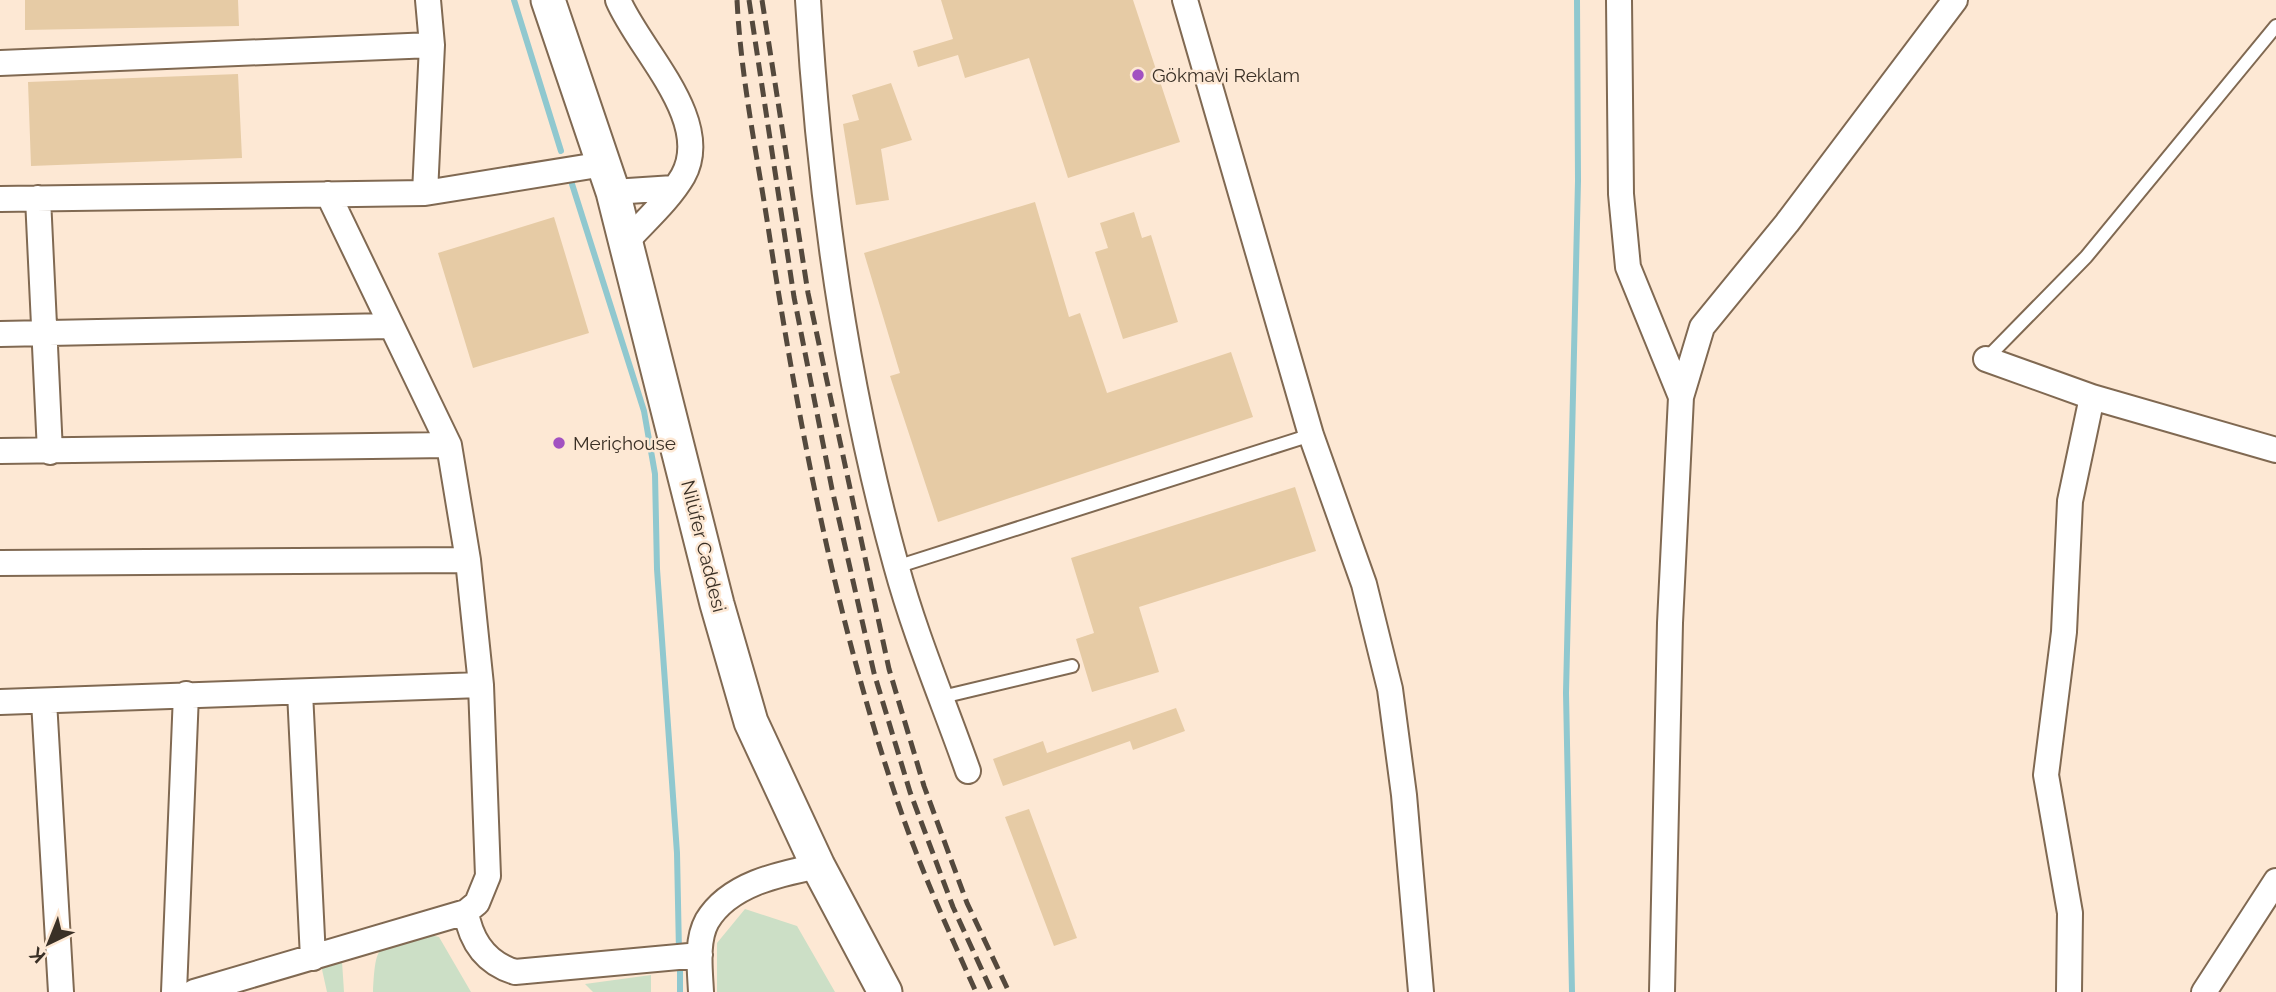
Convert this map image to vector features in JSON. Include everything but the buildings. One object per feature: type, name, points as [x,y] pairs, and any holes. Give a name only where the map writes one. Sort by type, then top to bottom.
[{"type":"main road","name":"Nilüfer Caddesi","points":[[548,0],[608,178],[626,242],[717,604],[751,722],[818,866],[885,992]]},
{"type":"street","points":[[425,193],[432,45],[428,0]]},
{"type":"street","points":[[618,0],[629,25],[674,91],[690,135],[690,155],[684,174],[626,242]]},
{"type":"street","points":[[808,0],[814,102],[845,348],[896,567],[968,771]]},
{"type":"street","points":[[1185,0],[1311,435],[1364,584],[1390,689],[1404,795],[1421,992]]},
{"type":"street","points":[[1619,0],[1621,194],[1628,267],[1681,397]]},
{"type":"street","points":[[1662,992],[1670,623],[1681,397],[1702,327],[1787,223],[1955,0]]},
{"type":"street","points":[[0,63],[432,45]]},
{"type":"street","points":[[0,199],[425,193],[608,178],[674,188]]},
{"type":"street","points":[[194,992],[466,912],[477,903],[488,876],[481,685],[468,560],[449,445],[328,194]]},
{"type":"street","points":[[38,198],[50,452]]},
{"type":"street","points":[[0,334],[390,326]]},
{"type":"street","points":[[1986,359],[2092,397],[2276,450]]},
{"type":"street","points":[[2070,992],[2070,913],[2046,775],[2064,632],[2070,501],[2092,397]]},
{"type":"street","points":[[0,451],[449,445]]},
{"type":"street","points":[[0,563],[468,560]]},
{"type":"street","points":[[0,702],[481,685]]},
{"type":"street","points":[[300,692],[313,958]]},
{"type":"street","points":[[174,992],[186,694]]},
{"type":"street","points":[[44,701],[61,992]]},
{"type":"street","points":[[701,992],[700,955],[707,921],[738,890],[785,873],[818,866]]},
{"type":"street","points":[[2204,992],[2276,881]]},
{"type":"street","points":[[466,912],[470,933],[483,953],[498,967],[515,972],[533,973],[671,956],[700,955]]},
{"type":"lane","points":[[1986,359],[2086,257],[2276,26]]},
{"type":"lane","points":[[896,567],[1311,435]]},
{"type":"lane","points":[[942,697],[1072,666]]},
{"type":"green space","points":[[745,909],[797,926],[835,992],[717,992],[717,943]]},
{"type":"green space","points":[[425,934],[439,937],[471,992],[373,992],[376,963],[382,948]]},
{"type":"green space","points":[[342,961],[344,992],[327,992],[321,965]]},
{"type":"green space","points":[[651,975],[651,992],[593,992],[585,984]]},
{"type":"waterway","points":[[514,0],[561,151]]},
{"type":"waterway","points":[[1572,992],[1566,693],[1578,181],[1577,0]]},
{"type":"waterway","points":[[572,184],[644,411],[655,474],[657,569],[677,853],[679,952]]},
{"type":"waterway","points":[[680,962],[680,992]]},
{"type":"railway","points":[[737,0],[746,92],[782,315],[807,454],[838,593],[855,662],[896,797],[923,871],[976,992]]},
{"type":"railway","points":[[749,0],[794,297],[832,489],[874,673],[910,792],[953,907],[992,992]]},
{"type":"railway","points":[[762,0],[808,293],[889,669],[924,786],[967,903],[1009,992]]},
{"type":"place","name":"Gökmavi Reklam","points":[[1138,75]]},
{"type":"place","name":"Meriçhouse","points":[[559,443]]}]
